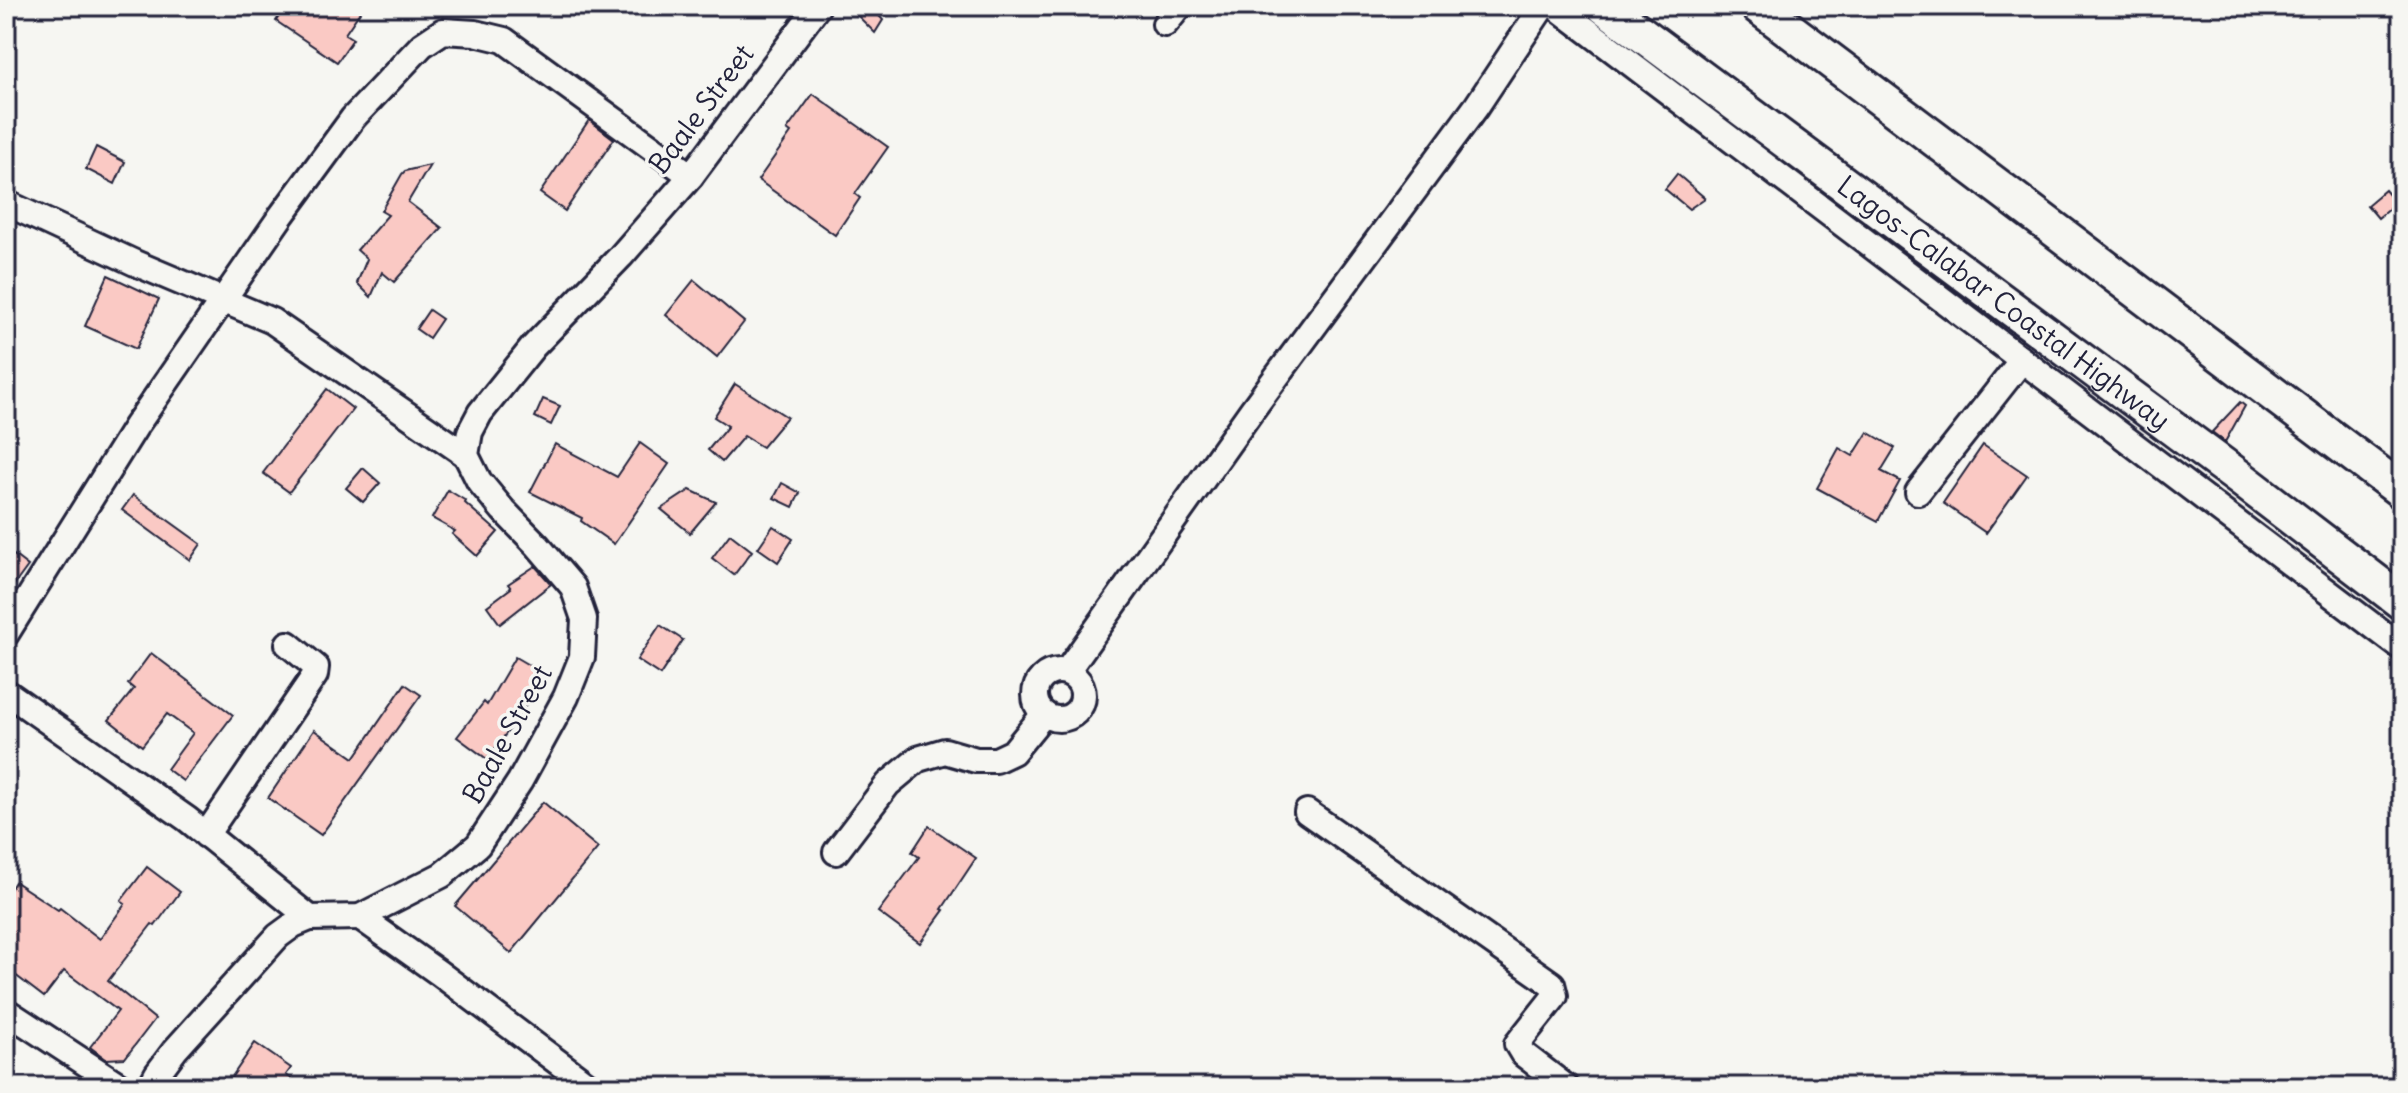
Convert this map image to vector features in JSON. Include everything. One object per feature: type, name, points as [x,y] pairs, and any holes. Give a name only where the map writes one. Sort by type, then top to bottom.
[{"type":"highway","name":"Lagos-Calabar Coastal Highway","points":[[1604,6],[2240,478],[2402,602]]},
{"type":"highway","points":[[1758,6],[2402,491]]},
{"type":"street","name":"Baale Street","points":[[150,1087],[175,1050],[278,936],[310,918],[360,917],[442,875],[478,845],[520,781],[566,697],[582,657],[584,619],[573,587],[479,481],[466,455],[470,432],[480,413],[533,347],[621,256],[691,176],[818,6]]},
{"type":"street","points":[[1067,671],[1252,410],[1476,107],[1543,6]]},
{"type":"street","points":[[1555,6],[2402,648]]},
{"type":"street","points":[[6,634],[100,481],[223,298],[353,118],[422,45],[443,31],[475,33],[504,40],[691,176]]},
{"type":"street","points":[[6,203],[135,263],[272,321],[466,455]]},
{"type":"street","points":[[1918,492],[2022,360]]},
{"type":"street","points":[[206,835],[315,675],[316,667],[288,644]]},
{"type":"street","points":[[1067,671],[1080,682],[1084,699],[1076,713],[1060,719],[1044,714],[1035,700],[1038,683],[1050,672],[1067,671]]},
{"type":"street","points":[[6,692],[206,835],[310,918]]},
{"type":"street","points":[[836,852],[888,784],[918,759],[945,751],[976,760],[996,760],[1013,752],[1044,714]]},
{"type":"street","points":[[1307,812],[1552,984],[1555,996],[1517,1044],[1523,1054],[1566,1087]]},
{"type":"street","points":[[360,917],[591,1087]]},
{"type":"street","points":[[6,1011],[122,1087]]},
{"type":"building","points":[[286,6],[364,6],[345,34],[353,39],[337,62],[276,21]]},
{"type":"building","points":[[848,6],[870,6],[883,20],[875,33]]},
{"type":"building","points":[[813,94],[888,147],[855,194],[860,198],[835,235],[758,180],[791,133],[787,130]]},
{"type":"building","points":[[589,120],[614,139],[565,211],[540,193]]},
{"type":"building","points":[[96,147],[125,162],[115,184],[86,169]]},
{"type":"building","points":[[430,165],[408,202],[442,228],[394,282],[382,272],[371,297],[357,283],[367,259],[357,250],[388,215],[381,211],[402,174]]},
{"type":"building","points":[[1677,174],[1705,198],[1689,209],[1665,189]]},
{"type":"building","points":[[2385,190],[2396,203],[2378,218],[2367,205]]},
{"type":"building","points":[[108,275],[159,299],[136,349],[85,326]]},
{"type":"building","points":[[694,280],[744,322],[717,357],[666,315]]},
{"type":"building","points":[[429,310],[442,319],[429,338],[416,329]]},
{"type":"building","points":[[735,384],[787,417],[762,447],[744,436],[722,462],[708,450],[728,426],[714,417]]},
{"type":"building","points":[[327,389],[353,409],[289,492],[263,473]]},
{"type":"building","points":[[543,399],[560,406],[551,425],[535,417]]},
{"type":"building","points":[[2240,402],[2245,406],[2225,442],[2212,432]]},
{"type":"building","points":[[1868,432],[1895,448],[1881,471],[1900,481],[1878,521],[1817,488],[1839,448],[1853,456]]},
{"type":"building","points":[[640,443],[669,464],[614,544],[581,521],[582,518],[530,492],[555,444],[617,477]]},
{"type":"building","points":[[1983,445],[2027,475],[1986,533],[1943,503]]},
{"type":"building","points":[[363,468],[380,483],[363,502],[346,488]]},
{"type":"building","points":[[782,483],[800,493],[793,507],[774,498]]},
{"type":"building","points":[[448,490],[466,501],[498,532],[477,556],[452,534],[455,531],[432,518]]},
{"type":"building","points":[[690,490],[716,502],[690,533],[661,509]]},
{"type":"building","points":[[133,495],[201,544],[190,560],[122,510]]},
{"type":"building","points":[[773,526],[793,539],[778,562],[758,548]]},
{"type":"building","points":[[730,534],[752,551],[734,575],[712,558]]},
{"type":"building","points":[[6,549],[28,566],[6,596]]},
{"type":"building","points":[[535,566],[551,584],[500,624],[487,606],[511,588],[508,584]]},
{"type":"building","points":[[660,625],[683,640],[660,675],[637,660]]},
{"type":"building","points":[[151,653],[233,715],[183,781],[167,769],[193,733],[167,714],[142,746],[109,720],[134,689],[128,684]]},
{"type":"building","points":[[515,657],[544,674],[520,715],[487,759],[457,737],[484,702],[487,705]]},
{"type":"building","points":[[405,684],[421,695],[321,835],[268,798],[314,730],[354,758]]},
{"type":"building","points":[[543,802],[598,848],[511,953],[455,906]]},
{"type":"building","points":[[929,826],[976,858],[920,943],[878,912],[919,857],[912,852]]},
{"type":"building","points":[[147,867],[180,892],[108,981],[155,1019],[125,1058],[106,1059],[90,1047],[118,1011],[64,971],[44,997],[6,968],[6,896],[15,882],[58,910],[60,908],[100,939],[125,904],[121,901]]},
{"type":"building","points":[[255,1043],[291,1068],[286,1075],[305,1087],[225,1087]]}]
